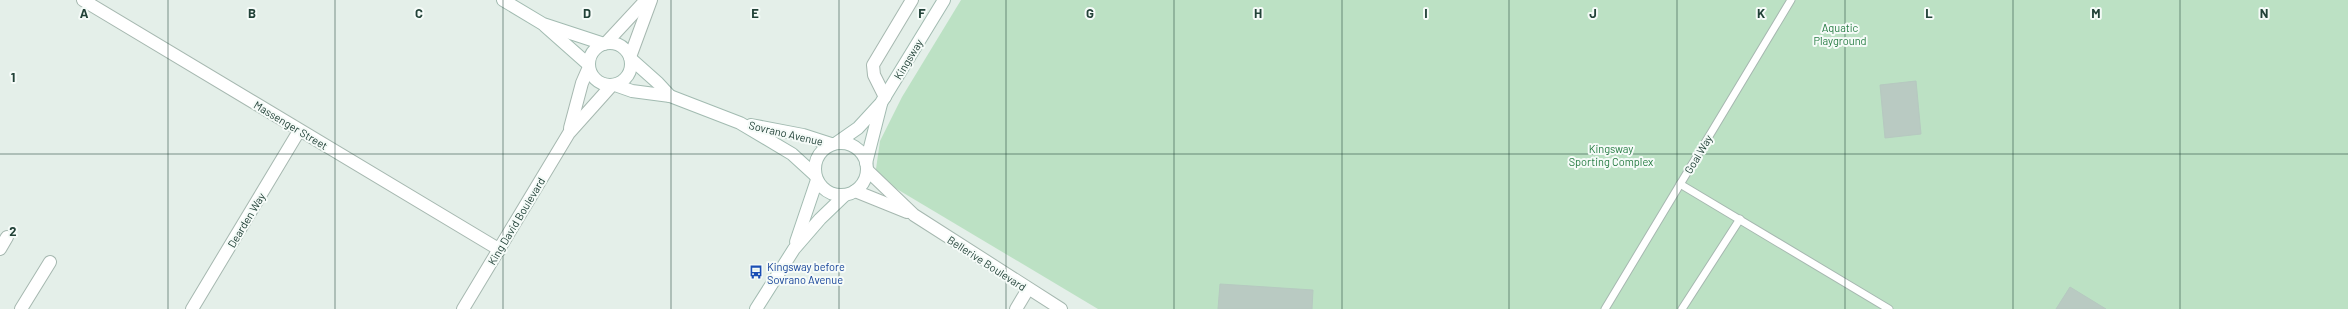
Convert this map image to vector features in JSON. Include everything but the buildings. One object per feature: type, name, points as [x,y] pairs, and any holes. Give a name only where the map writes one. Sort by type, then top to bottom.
[{"type":"street","name":"Massenger Street","points":[[83,0],[500,250]]},
{"type":"street","points":[[503,0],[543,24],[589,66],[596,81],[613,85],[628,75],[630,58],[651,0]]},
{"type":"street","points":[[589,66],[594,50],[605,43],[646,0]]},
{"type":"street","name":"Kingsway","points":[[756,309],[794,249],[820,218],[864,182],[883,100],[874,75],[873,65],[912,0]]},
{"type":"street","name":"Kingsway","points":[[794,249],[816,178],[814,168],[819,154],[858,128],[883,100],[944,0]]},
{"type":"street","points":[[543,24],[605,43],[620,45],[630,58]]},
{"type":"street","name":"Sovrano Avenue","points":[[630,58],[658,82],[670,96]]},
{"type":"street","name":"King David Boulevard","points":[[569,133],[582,83],[589,66]]},
{"type":"street","name":"Sovrano Avenue","points":[[613,85],[632,91],[670,96],[740,123],[792,154],[816,178]]},
{"type":"street","name":"King David Boulevard","points":[[463,309],[500,250],[569,133],[613,85]]},
{"type":"street","name":"Sovrano Avenue","points":[[740,123],[803,135],[835,143]]},
{"type":"street","name":"Dearden Way","points":[[192,309],[300,131]]},
{"type":"street","points":[[835,143],[851,144],[861,152],[867,167]]},
{"type":"street","name":"Bellerive Boulevard","points":[[867,167],[914,215],[1061,309]]},
{"type":"street","points":[[816,178],[826,190],[832,194],[850,193]]},
{"type":"street","name":"Bellerive Boulevard","points":[[850,193],[914,215]]},
{"type":"street","points":[[0,249],[7,237]]},
{"type":"street","points":[[21,309],[50,262]]},
{"type":"street","points":[[1016,309],[1028,289]]},
{"type":"lane","name":"Goal Way","points":[[1605,309],[1791,0]]},
{"type":"lane","points":[[1680,184],[1889,309]]},
{"type":"lane","points":[[1682,309],[1740,219]]},
{"type":"green space","name":"Kingsway Sporting Complex","points":[[961,0],[2348,0],[2348,309],[1098,309],[875,176],[880,141],[902,97]]},
{"type":"place","name":"Kingsway before Sovrano Avenue","points":[[756,272]]},
{"type":"park label","name":"Aquatic Playground","points":[[1840,33]]}]
